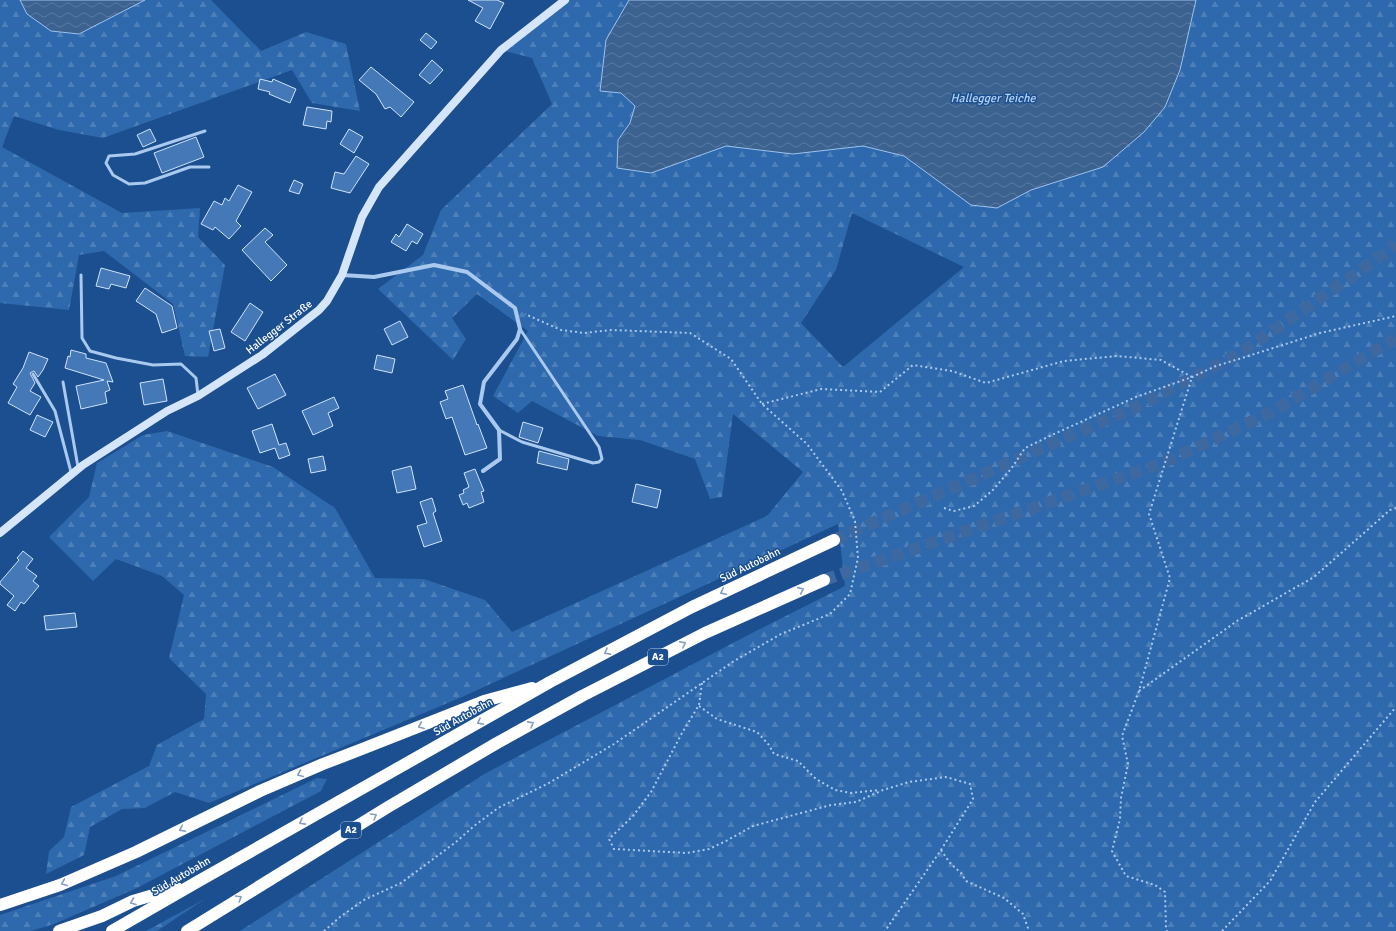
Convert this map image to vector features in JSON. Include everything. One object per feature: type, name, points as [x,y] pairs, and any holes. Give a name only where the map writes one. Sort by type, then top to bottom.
[{"type":"highway","name":"Süd Autobahn","points":[[112,931],[550,682],[692,607],[834,540]]},
{"type":"highway","name":"A2","points":[[187,931],[388,807],[497,743],[582,696],[705,633],[824,580]]},
{"type":"highway","points":[[0,905],[60,885],[142,848],[260,791],[323,764],[484,701],[550,682]]},
{"type":"highway","points":[[59,931],[102,916],[133,901],[197,882]]},
{"type":"highway","points":[[192,931],[206,919]]},
{"type":"main road","name":"Hallegger Straße","points":[[0,533],[75,471],[167,411],[198,396],[262,355],[311,318],[327,301],[342,275],[362,217],[379,187],[500,50],[564,0]]},
{"type":"street","points":[[342,275],[374,276],[434,265],[467,272],[515,308],[520,328],[516,339],[484,382],[480,404],[499,430],[500,459],[483,471]]},
{"type":"lane","points":[[206,130],[135,154],[109,156],[106,164],[113,175],[129,184],[145,183],[190,167],[209,167]]},
{"type":"lane","points":[[80,275],[82,338],[90,351],[116,358],[153,364],[181,364],[196,378],[198,396]]},
{"type":"lane","points":[[499,430],[522,442],[593,463],[599,462],[602,458],[599,447],[520,328]]},
{"type":"lane","points":[[33,374],[56,411],[75,471]]},
{"type":"lane","points":[[63,382],[75,471]]},
{"type":"path","points":[[324,931],[340,917],[364,900],[401,882],[456,842],[498,808],[549,783],[597,755],[734,661],[781,634],[830,614],[850,594],[858,558],[855,520],[842,491],[807,444],[762,404],[731,359],[690,333],[611,330],[584,334],[561,330],[530,317],[515,308]]},
{"type":"path","points":[[944,508],[954,511],[974,506],[997,486],[1012,468],[1025,448],[1136,397],[1192,377],[1216,366],[1320,333],[1396,316]]},
{"type":"path","points":[[762,404],[821,389],[880,392],[912,365],[952,371],[986,383],[1064,361],[1117,356],[1161,360],[1192,377]]},
{"type":"path","points":[[1167,931],[1165,892],[1155,885],[1126,876],[1112,851],[1120,819],[1121,798],[1128,764],[1122,736],[1139,691],[1170,578],[1150,514],[1192,377]]},
{"type":"path","points":[[1139,691],[1238,621],[1314,577],[1390,510],[1396,508]]},
{"type":"path","points":[[702,683],[698,705],[651,792],[633,816],[609,839],[614,849],[687,853],[708,849],[753,826],[831,805],[856,802],[883,790],[908,782],[946,777],[970,784],[973,799],[941,850],[885,931]]},
{"type":"path","points":[[698,705],[717,719],[757,732],[769,745],[774,754],[798,761],[816,778],[835,790],[851,793],[883,790]]},
{"type":"path","points":[[1222,931],[1270,881],[1315,802],[1396,707]]},
{"type":"path","points":[[941,850],[966,881],[1004,898],[1023,914],[1030,931]]},
{"type":"green space","points":[[0,0],[20,0],[27,14],[79,34],[145,0],[211,0],[261,51],[306,32],[346,44],[360,111],[312,103],[292,70],[103,138],[59,130],[14,116],[2,147],[122,213],[200,208],[198,237],[225,265],[208,357],[185,356],[173,304],[104,251],[79,255],[69,310],[0,303]]},
{"type":"green space","points":[[565,0],[629,0],[606,40],[600,90],[621,93],[635,106],[630,123],[618,140],[651,173],[726,146],[793,154],[863,146],[904,156],[971,205],[997,208],[1031,190],[1103,167],[1165,107],[1180,70],[1196,0],[1396,0],[1396,931],[240,931],[486,773],[750,634],[845,586],[838,524],[462,697],[209,803],[175,792],[145,808],[122,809],[90,827],[84,855],[46,874],[49,851],[64,837],[71,807],[149,766],[157,745],[204,719],[206,694],[169,658],[184,595],[162,576],[116,559],[93,581],[49,537],[89,497],[97,463],[143,435],[167,431],[273,467],[335,508],[375,578],[424,579],[485,600],[512,632],[767,516],[803,472],[733,414],[722,497],[710,499],[695,459],[640,440],[598,436],[532,401],[518,413],[493,396],[528,331],[477,294],[452,318],[466,339],[453,360],[378,289],[423,255],[441,210],[552,104],[532,58],[501,50]],"holes":[[[852,213],[964,267],[843,367],[801,323],[836,270]]]},
{"type":"green space","points":[[317,778],[327,779],[321,791],[137,888],[54,924],[31,931],[0,931],[0,915],[116,876]]},
{"type":"green space","points":[[205,899],[157,931],[146,931]]},
{"type":"water","points":[[20,0],[145,0],[79,34],[51,31],[27,14]]},
{"type":"water","name":"Hallegger Teiche","points":[[629,0],[1196,0],[1180,70],[1165,107],[1144,132],[1103,167],[1031,190],[997,208],[971,205],[904,156],[863,146],[793,154],[726,146],[651,173],[617,168],[618,140],[630,123],[635,106],[621,93],[600,91],[606,40]]},
{"type":"building","points":[[468,0],[497,0],[504,3],[490,29],[475,21],[483,8]]},
{"type":"building","points":[[426,33],[437,42],[431,49],[420,40]]},
{"type":"building","points":[[432,60],[443,70],[430,84],[419,75]]},
{"type":"building","points":[[371,67],[414,102],[401,117],[390,107],[385,109],[376,94],[359,80]]},
{"type":"building","points":[[260,79],[272,82],[273,79],[296,89],[290,103],[269,94],[270,92],[258,89]]},
{"type":"building","points":[[307,107],[332,111],[331,122],[327,121],[326,129],[303,125]]},
{"type":"building","points":[[150,129],[156,141],[143,147],[137,135]]},
{"type":"building","points":[[349,129],[363,137],[354,153],[340,144]]},
{"type":"building","points":[[196,137],[204,157],[162,173],[154,153]]},
{"type":"building","points":[[356,156],[369,164],[350,193],[331,188],[335,172],[344,174]]},
{"type":"building","points":[[294,180],[303,184],[299,194],[289,191]]},
{"type":"building","points":[[238,185],[252,192],[236,221],[241,226],[229,239],[215,227],[213,230],[201,224],[214,201],[222,205],[225,198],[229,201]]},
{"type":"building","points":[[407,224],[423,234],[417,244],[412,241],[406,251],[391,242],[396,234],[399,237]]},
{"type":"building","points":[[265,228],[273,235],[265,242],[287,265],[271,281],[242,250]]},
{"type":"building","points":[[101,268],[130,276],[126,288],[111,284],[109,289],[96,286]]},
{"type":"building","points":[[145,288],[172,306],[177,328],[162,333],[156,314],[136,301]]},
{"type":"building","points":[[250,303],[263,312],[245,341],[231,332]]},
{"type":"building","points":[[400,321],[408,337],[392,345],[384,329]]},
{"type":"building","points":[[220,329],[225,348],[214,351],[209,331]]},
{"type":"building","points":[[71,350],[86,354],[86,358],[106,363],[113,382],[107,381],[110,390],[105,392],[107,403],[81,409],[76,386],[104,380],[65,368],[68,356],[70,357]]},
{"type":"building","points":[[29,352],[48,359],[38,377],[34,371],[30,373],[35,383],[30,391],[41,397],[30,415],[8,403],[17,387],[13,384],[23,368]]},
{"type":"building","points":[[377,355],[395,359],[392,373],[374,369]]},
{"type":"building","points":[[275,374],[286,395],[258,409],[247,388]]},
{"type":"building","points":[[163,379],[167,401],[144,405],[140,383]]},
{"type":"building","points":[[463,385],[487,448],[465,455],[452,417],[446,419],[440,402],[448,399],[445,391]]},
{"type":"building","points":[[334,397],[339,408],[328,413],[333,426],[313,435],[302,411]]},
{"type":"building","points":[[37,415],[53,422],[45,437],[30,430]]},
{"type":"building","points":[[523,422],[543,428],[538,443],[519,437]]},
{"type":"building","points":[[272,424],[279,445],[286,443],[290,455],[279,459],[275,448],[260,453],[252,431]]},
{"type":"building","points":[[539,451],[569,459],[567,470],[537,463]]},
{"type":"building","points":[[323,456],[326,470],[311,473],[308,459]]},
{"type":"building","points":[[411,466],[416,489],[397,493],[392,471]]},
{"type":"building","points":[[475,469],[484,491],[481,492],[484,502],[469,508],[467,503],[463,505],[459,495],[464,493],[463,490],[469,487],[464,473]]},
{"type":"building","points":[[636,484],[661,490],[657,508],[632,502]]},
{"type":"building","points":[[432,498],[436,511],[433,513],[442,541],[424,547],[417,526],[427,523],[420,502]]},
{"type":"building","points":[[23,551],[33,559],[26,568],[37,576],[33,581],[39,586],[24,604],[21,602],[15,611],[7,605],[14,596],[0,584],[0,582],[19,560],[17,558]]},
{"type":"building","points":[[75,613],[77,627],[46,630],[44,616]]},
{"type":"tunnel","points":[[834,540],[1138,406],[1240,353],[1387,252],[1396,243]]},
{"type":"tunnel","points":[[824,580],[1160,464],[1270,413],[1396,338]]}]
